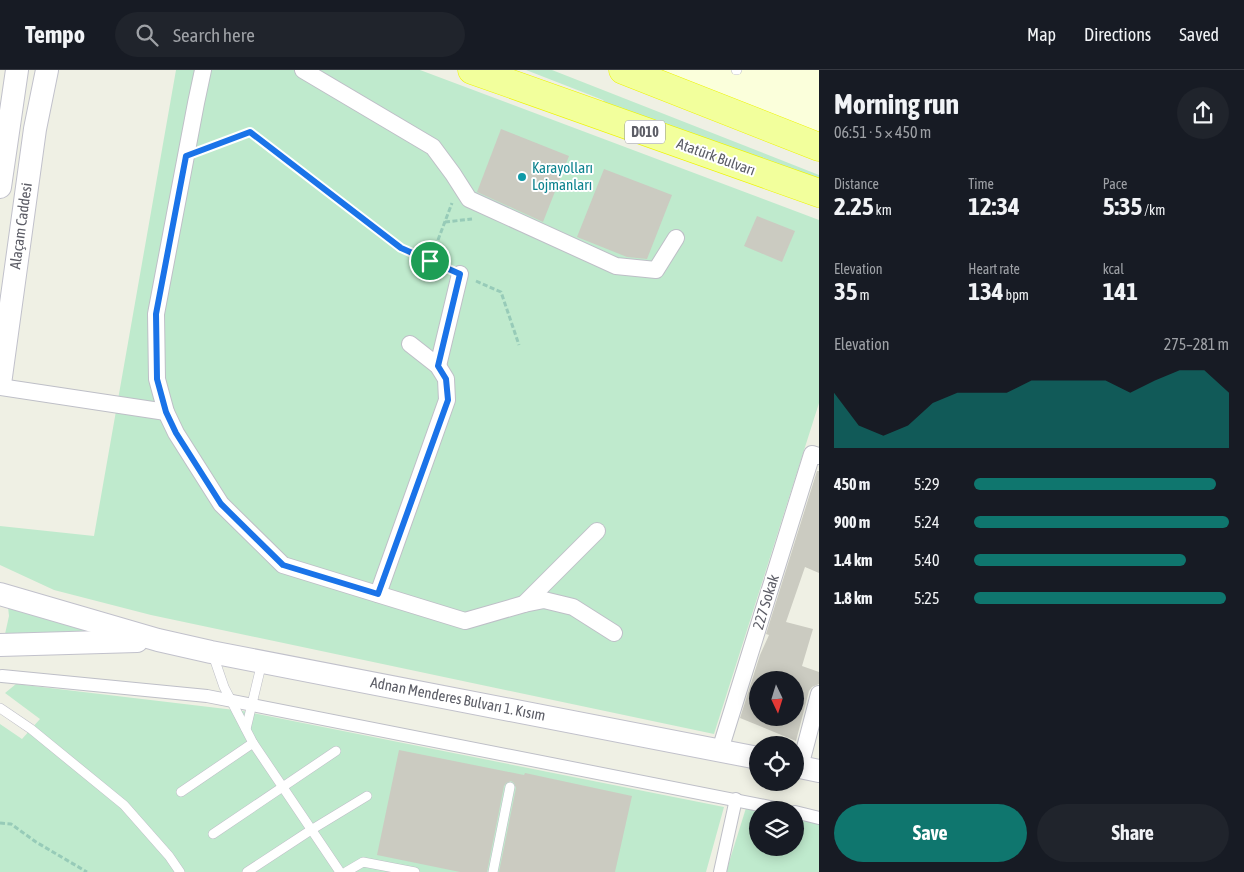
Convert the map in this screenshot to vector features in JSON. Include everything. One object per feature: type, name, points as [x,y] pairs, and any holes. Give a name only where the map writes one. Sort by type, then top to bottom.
[{"type":"highway","name":"Atatürk Bulvarı","points":[[472,70],[819,193]]},
{"type":"highway","points":[[623,70],[819,147]]},
{"type":"main road","name":"Alaçam Caddesi","points":[[0,187],[17,70]]},
{"type":"main road","name":"Alaçam Caddesi","points":[[0,385],[35,129],[47,70]]},
{"type":"main road","name":"Adnan Menderes Bulvarı 1. Kısım","points":[[0,594],[158,640],[212,652],[749,756]]},
{"type":"main road","name":"Adnan Menderes Bulvarı 1. Kısım","points":[[0,645],[158,640]]},
{"type":"street","points":[[203,70],[156,314],[157,379],[166,412],[176,433],[221,504],[283,565],[465,621],[544,600],[573,607],[614,633]]},
{"type":"street","points":[[303,70],[433,147],[469,199],[616,266],[656,270],[676,238]]},
{"type":"street","points":[[438,366],[460,274]]},
{"type":"street","points":[[378,594],[448,400],[446,379],[438,366],[410,344]]},
{"type":"street","points":[[0,385],[166,412]]},
{"type":"street","name":"227 Sokak","points":[[720,750],[816,455]]},
{"type":"street","points":[[524,604],[597,531]]},
{"type":"street","points":[[2,676],[207,696],[749,802]]},
{"type":"street","points":[[805,768],[819,694]]},
{"type":"street","points":[[720,872],[736,799]]},
{"type":"street","points":[[804,814],[819,818]]},
{"type":"lane","points":[[212,652],[224,687],[253,743],[340,872]]},
{"type":"lane","points":[[246,729],[262,662]]},
{"type":"lane","points":[[0,708],[31,729],[124,805],[169,856],[180,872]]},
{"type":"lane","points":[[181,792],[253,743]]},
{"type":"lane","points":[[213,834],[336,751]]},
{"type":"lane","points":[[493,872],[510,786]]},
{"type":"lane","points":[[247,872],[367,796]]},
{"type":"lane","points":[[346,872],[363,862],[415,872]]},
{"type":"path","points":[[186,156],[250,132],[401,248],[501,292],[519,345]]},
{"type":"path","points":[[430,261],[460,185]]},
{"type":"path","points":[[0,823],[12,824],[36,842],[87,872]]},
{"type":"shaded area","points":[[176,70],[420,70],[819,220],[819,403],[714,734],[151,615],[54,590],[0,565],[0,526],[94,536]]},
{"type":"shaded area","points":[[526,70],[552,70],[819,175],[819,184],[605,103],[603,100]]},
{"type":"shaded area","points":[[646,70],[819,70],[819,137]]},
{"type":"shaded area","points":[[7,598],[109,633],[5,634],[9,616]]},
{"type":"shaded area","points":[[16,684],[243,711],[724,807],[706,872],[0,872],[0,724],[22,739],[40,719],[5,693]]},
{"type":"shaded area","points":[[746,808],[749,809],[749,856],[804,856],[804,820],[819,824],[819,872],[726,872]]},
{"type":"building","name":"Karayolları Lojmanları","points":[[501,129],[569,156],[543,222],[477,192]]},
{"type":"building","name":"Karayolları Lojmanları","points":[[604,169],[672,195],[647,259],[627,257],[577,237]]},
{"type":"building","points":[[757,216],[795,231],[782,262],[744,246]]},
{"type":"building","points":[[817,471],[819,471],[819,573],[805,567],[786,622],[813,629],[802,666],[819,672],[819,684],[812,687],[809,691],[804,710],[804,671],[755,671],[769,635],[766,634]]},
{"type":"building","points":[[749,690],[749,722],[740,718]]},
{"type":"building","points":[[759,726],[800,726],[797,736],[784,736]]},
{"type":"building","points":[[399,750],[524,775],[525,773],[632,796],[615,872],[499,872],[516,788],[511,781],[504,786],[487,872],[460,872],[377,855]]},
{"type":"place","name":"Karayolları Lojmanları","points":[[522,177]]},
{"type":"route","points":[[250,132],[401,248],[430,261],[460,274],[438,366],[446,379],[448,400],[378,594],[283,565],[221,504],[176,433],[166,412],[157,379],[156,314],[186,156],[250,132]]}]
